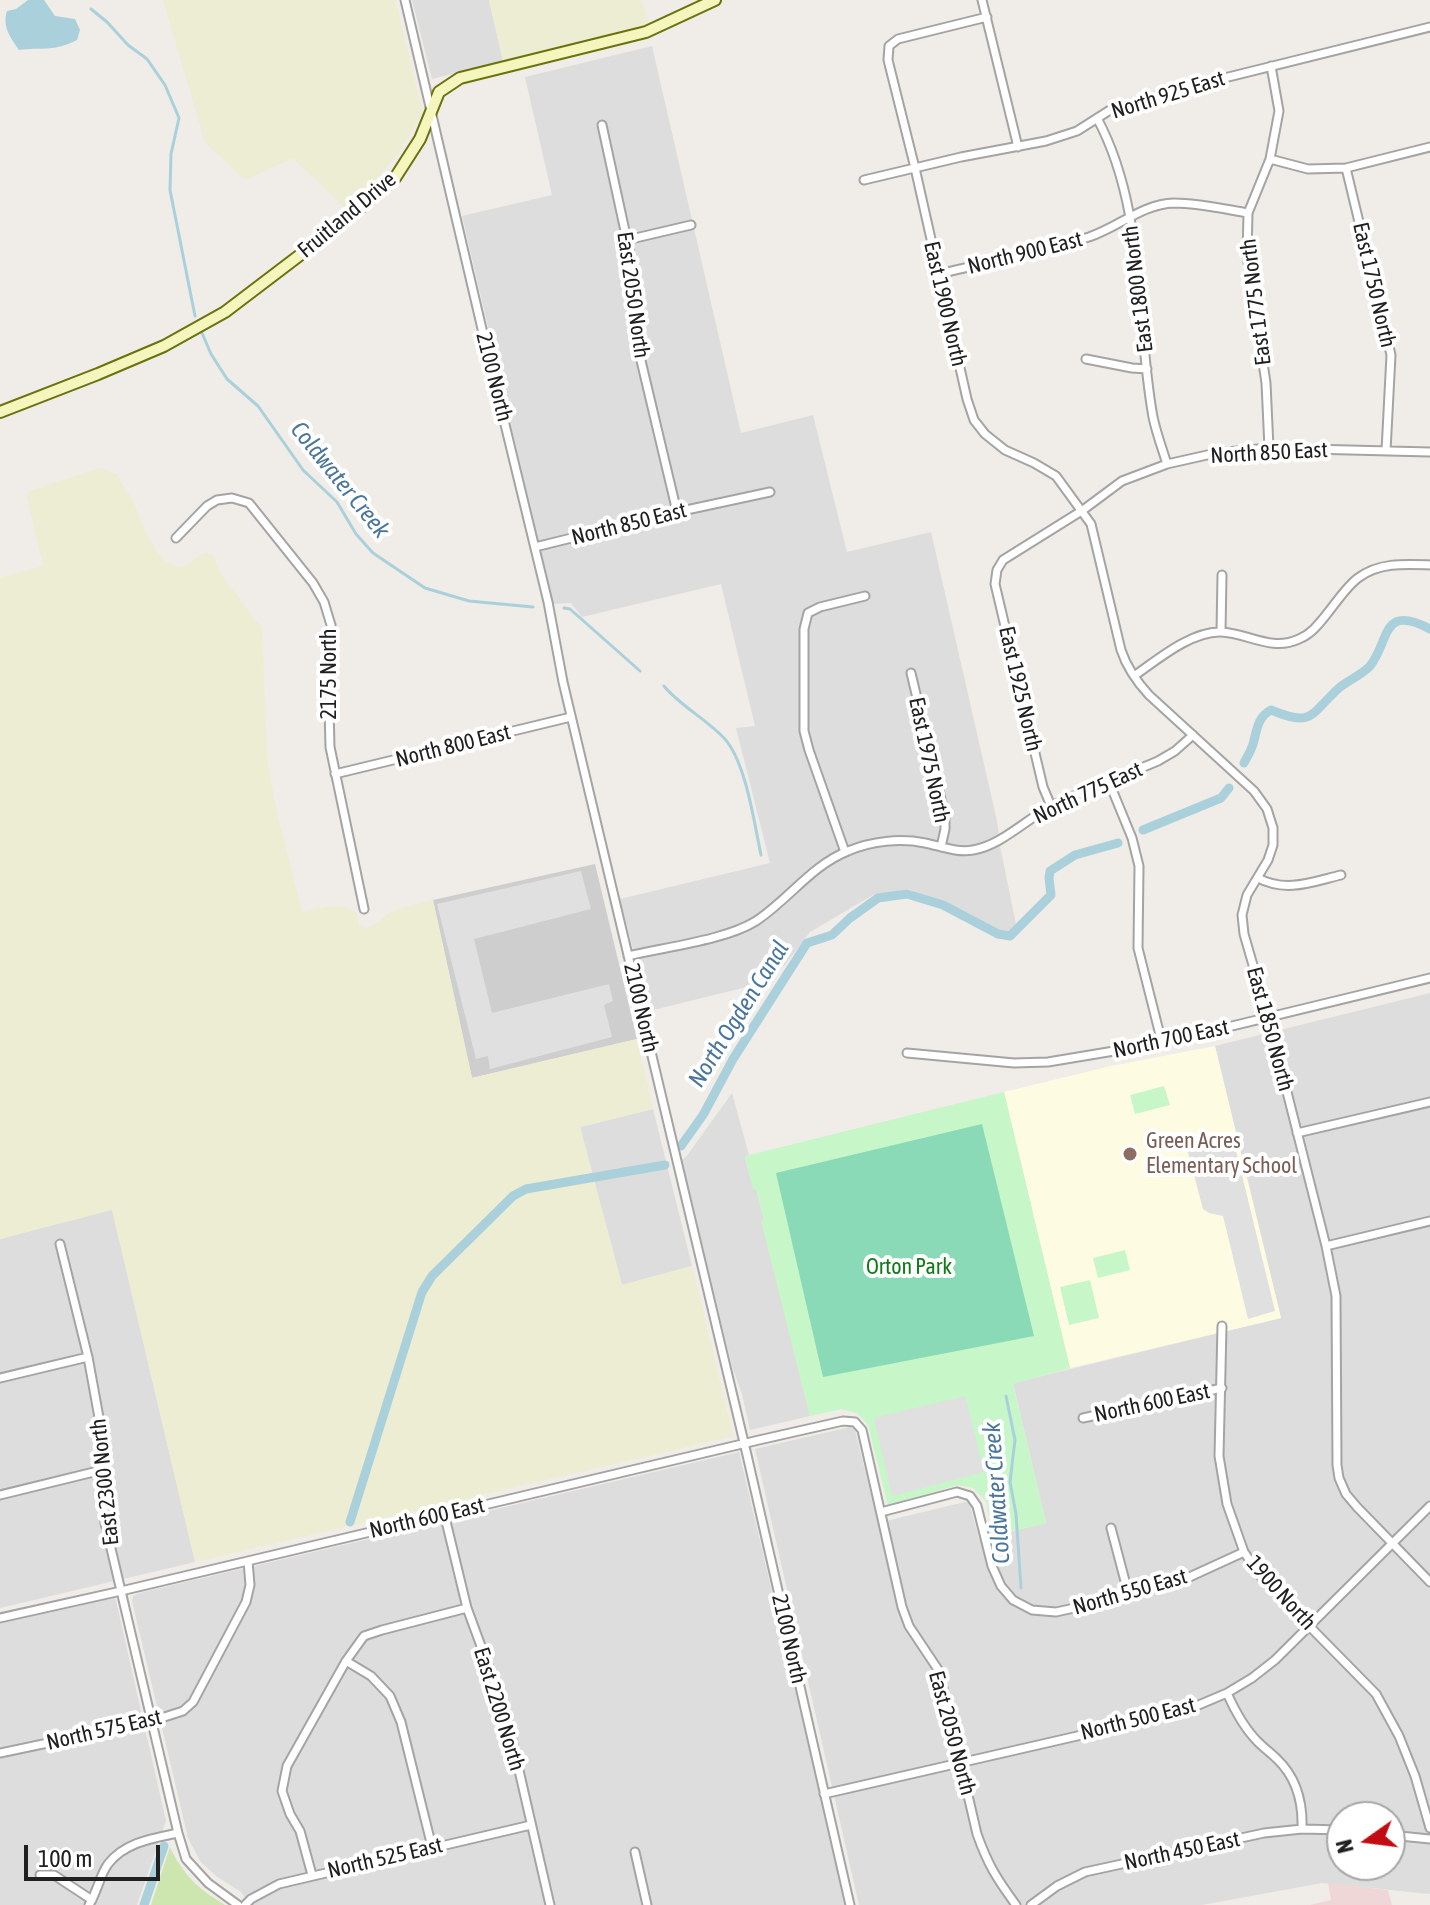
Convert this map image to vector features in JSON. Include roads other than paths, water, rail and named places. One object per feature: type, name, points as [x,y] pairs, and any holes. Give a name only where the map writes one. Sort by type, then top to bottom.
[{"type":"street","name":"2100 North","points":[[405,0],[850,1905]]},
{"type":"street","name":"Fruitland Drive","points":[[0,412],[164,346],[225,312],[346,220],[395,178],[420,139],[439,92],[460,78],[646,32],[715,0]]},
{"type":"street","points":[[982,0],[1018,147]]},
{"type":"street","name":"East 1900 North","points":[[987,17],[898,39],[889,46],[888,60],[974,420],[985,434],[1005,450],[1056,476],[1083,510]]},
{"type":"street","name":"North 925 East","points":[[864,180],[1046,141],[1077,131],[1110,110],[1123,106],[1430,27]]},
{"type":"street","name":"East 1775 North","points":[[1269,448],[1266,383],[1247,256],[1248,213],[1270,159],[1279,111],[1271,66]]},
{"type":"street","name":"East 1800 North","points":[[1097,118],[1108,138],[1129,217],[1154,418],[1167,464]]},
{"type":"street","name":"East 2050 North","points":[[602,125],[630,254],[633,327],[677,512]]},
{"type":"street","points":[[1270,159],[1308,169],[1346,168],[1430,147]]},
{"type":"street","name":"East 1750 North","points":[[1346,168],[1391,355],[1386,451]]},
{"type":"street","name":"North 900 East","points":[[939,274],[1091,236],[1145,209],[1173,203],[1248,213]]},
{"type":"street","points":[[627,240],[691,225]]},
{"type":"street","points":[[1086,359],[1147,369]]},
{"type":"street","name":"North 850 East","points":[[997,570],[1003,560],[1083,510],[1122,481],[1167,464],[1216,453],[1269,448],[1430,452]]},
{"type":"street","name":"North 850 East","points":[[535,547],[770,492]]},
{"type":"street","name":"2175 North","points":[[176,538],[217,500],[232,498],[249,503],[313,583],[324,602],[331,625],[330,747],[364,909]]},
{"type":"street","name":"East 1850 North","points":[[1083,510],[1091,524],[1126,665],[1149,695],[1254,791],[1267,809],[1273,828],[1273,845],[1268,860],[1247,895],[1242,915],[1244,934],[1268,1017],[1336,1296],[1336,1445],[1339,1478],[1346,1494],[1357,1507],[1430,1582]]},
{"type":"street","points":[[1134,676],[1195,637],[1207,633],[1221,632],[1267,643],[1282,644],[1297,640],[1311,633],[1358,578],[1387,566],[1430,565]]},
{"type":"street","name":"East 1925 North","points":[[997,570],[995,584],[1043,787],[1051,806]]},
{"type":"street","points":[[1221,632],[1222,575]]},
{"type":"street","points":[[845,852],[804,731],[804,629],[808,613],[865,596]]},
{"type":"street","name":"East 1975 North","points":[[911,673],[945,816],[941,847]]},
{"type":"street","name":"North 800 East","points":[[335,774],[571,717]]},
{"type":"street","name":"North 775 East","points":[[628,956],[740,929],[757,920],[823,865],[845,852],[868,844],[899,840],[958,850],[973,850],[992,844],[1051,806],[1158,761],[1193,735]]},
{"type":"street","points":[[1109,782],[1137,852],[1138,948],[1162,1043]]},
{"type":"street","points":[[1258,878],[1273,885],[1289,886],[1341,875]]},
{"type":"street","name":"North 700 East","points":[[907,1053],[1014,1063],[1048,1062],[1162,1043],[1430,978]]},
{"type":"street","points":[[1297,1133],[1430,1102]]},
{"type":"street","points":[[1326,1246],[1430,1221]]},
{"type":"street","name":"East 2300 North","points":[[60,1244],[88,1357],[104,1445],[105,1523],[178,1833],[186,1859],[208,1883],[238,1905]]},
{"type":"street","name":"1900 North","points":[[1222,1326],[1219,1456],[1227,1504],[1244,1552],[1262,1578],[1376,1694],[1399,1736],[1430,1828]]},
{"type":"street","points":[[0,1378],[88,1357]]},
{"type":"street","name":"North 600 East","points":[[1083,1418],[1222,1388]]},
{"type":"street","name":"North 600 East","points":[[0,1618],[843,1421],[855,1422]]},
{"type":"street","name":"East 2050 North","points":[[855,1422],[862,1430],[902,1607],[909,1626],[939,1671],[977,1834],[995,1877],[1016,1905]]},
{"type":"street","points":[[0,1495],[102,1470]]},
{"type":"street","name":"North 550 East","points":[[881,1512],[957,1492],[970,1496],[977,1506],[992,1566],[1001,1586],[1013,1600],[1032,1610],[1056,1612],[1129,1596],[1185,1579],[1244,1552]]},
{"type":"street","name":"North 500 East","points":[[824,1794],[1182,1712],[1227,1693],[1275,1660],[1430,1506]]},
{"type":"street","name":"East 2200 North","points":[[444,1513],[467,1608],[506,1714],[550,1905]]},
{"type":"street","points":[[1111,1528],[1129,1596]]},
{"type":"street","name":"North 575 East","points":[[0,1753],[152,1721],[183,1711],[193,1702],[246,1602],[250,1585],[248,1561]]},
{"type":"street","points":[[312,1875],[300,1831],[282,1791],[287,1766],[346,1661],[364,1636],[467,1608]]},
{"type":"street","points":[[346,1661],[371,1676],[390,1696],[401,1722],[432,1847]]},
{"type":"street","points":[[1227,1693],[1258,1743],[1289,1772],[1302,1808],[1302,1829]]},
{"type":"street","name":"North 525 East","points":[[245,1905],[279,1884],[531,1825]]},
{"type":"street","name":"North 450 East","points":[[1031,1905],[1057,1886],[1085,1872],[1264,1833],[1326,1830]]},
{"type":"street","points":[[40,1875],[54,1875],[91,1902],[108,1864],[121,1852],[140,1842],[178,1833]]},
{"type":"street","points":[[1406,1837],[1430,1839]]},
{"type":"street","points":[[635,1852],[647,1905]]},
{"type":"water","points":[[28,0],[44,0],[55,16],[75,19],[80,30],[77,40],[55,48],[19,50],[8,31],[6,16],[7,11],[16,9]]},
{"type":"waterway","name":"Coldwater Creek","points":[[91,9],[147,59],[165,85],[179,118],[171,154],[170,190],[195,316]]},
{"type":"waterway","name":"Coldwater Creek","points":[[202,333],[227,379],[258,406],[303,470],[337,502],[356,534],[373,553],[425,588],[469,601],[533,607]]},
{"type":"waterway","name":"Coldwater Creek","points":[[564,608],[570,609],[640,671]]},
{"type":"waterway","name":"North Ogden Canal","points":[[1244,763],[1258,725],[1266,713],[1271,710],[1296,718],[1310,716],[1339,688],[1370,666],[1389,628],[1395,623],[1403,620],[1430,629]]},
{"type":"waterway","name":"Coldwater Creek","points":[[664,686],[717,731],[732,749],[748,793],[761,855]]},
{"type":"waterway","name":"North Ogden Canal","points":[[1143,830],[1221,798],[1229,788]]},
{"type":"waterway","name":"North Ogden Canal","points":[[681,1146],[807,943],[832,935],[878,898],[907,894],[943,905],[998,934],[1010,936],[1051,895],[1050,871],[1075,855],[1118,843]]},
{"type":"waterway","name":"North Ogden Canal","points":[[350,1522],[422,1292],[432,1276],[513,1196],[526,1189],[665,1165]]},
{"type":"waterway","name":"Coldwater Creek","points":[[1006,1396],[1015,1440],[1010,1482],[1016,1514],[1021,1588]]},
{"type":"waterway","name":"North Ogden Canal","points":[[144,1905],[164,1846]]},
{"type":"place","name":"Green Acres Elementary School","points":[[1130,1154]]},
{"type":"park label","name":"Orton Park","points":[[909,1267]]}]
